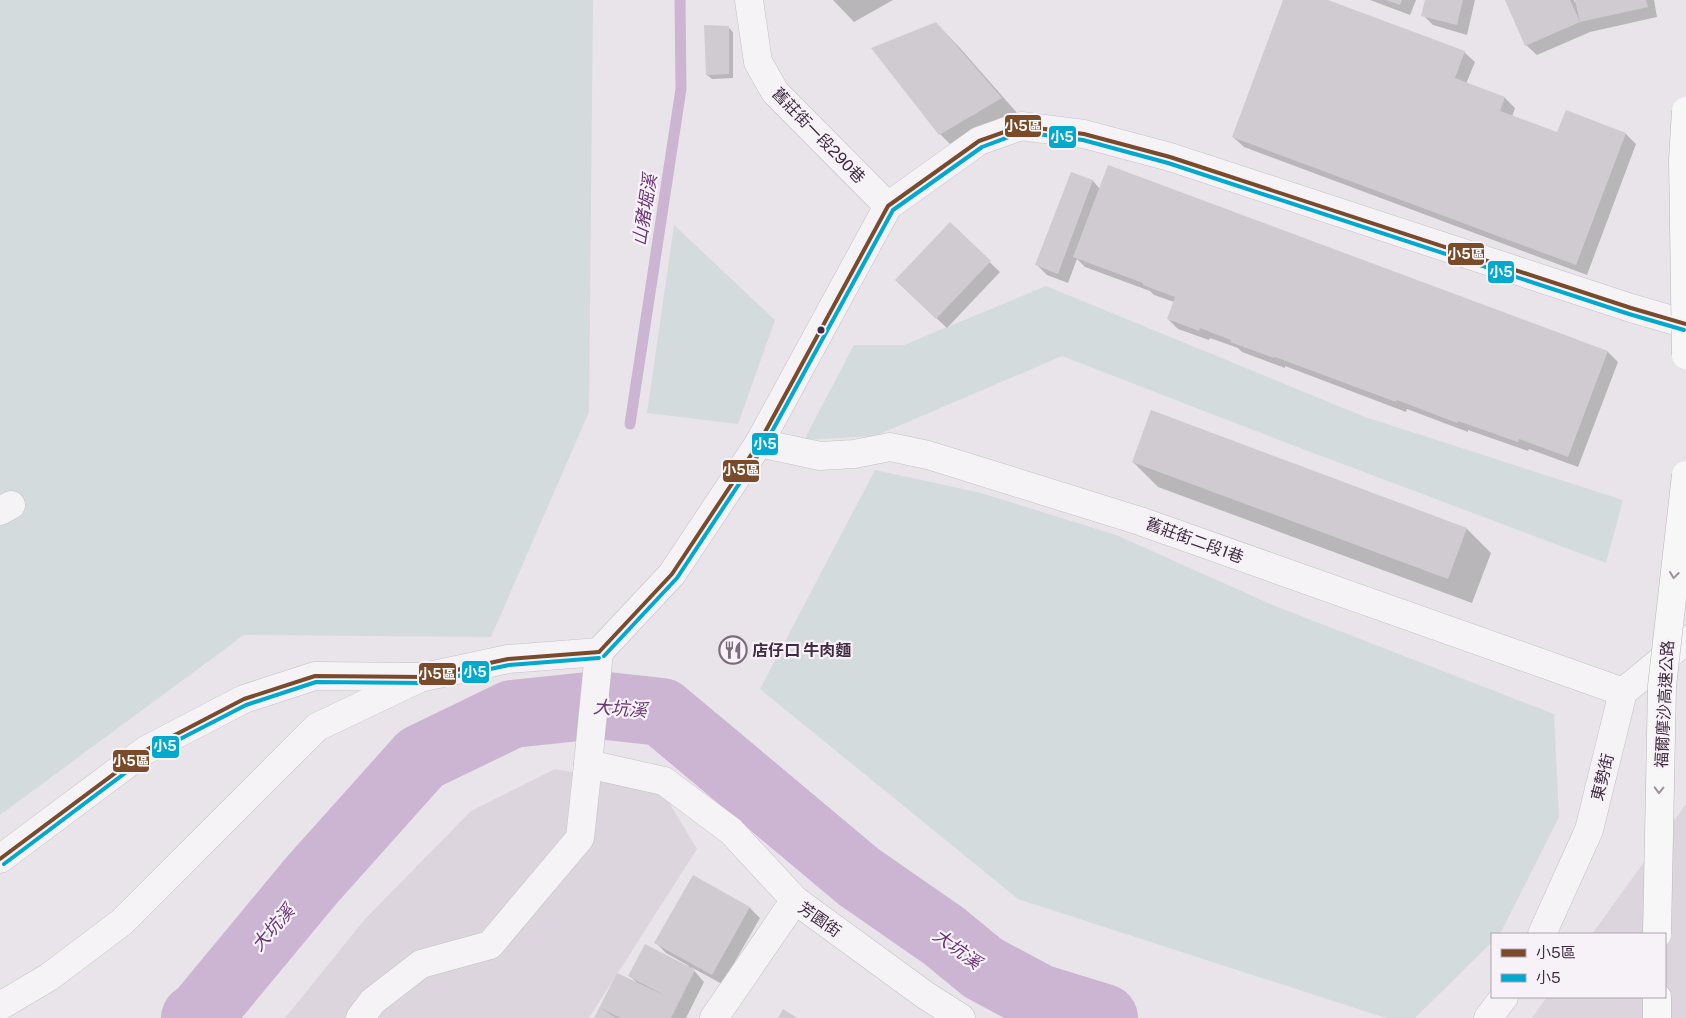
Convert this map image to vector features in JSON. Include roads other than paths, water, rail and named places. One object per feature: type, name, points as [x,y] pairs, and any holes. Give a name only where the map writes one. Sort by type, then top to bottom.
[{"type":"highway","points":[[1686,111],[1683,160],[1686,355]]},
{"type":"highway","name":"福爾摩沙高速公路","points":[[1657,933],[1662,686],[1686,475]]},
{"type":"highway","points":[[1657,998],[1657,1018]]},
{"type":"street","name":"舊莊街一段290巷","points":[[749,0],[758,62],[775,92],[888,206]]},
{"type":"street","points":[[360,1018],[373,1001],[421,964],[490,945],[580,838],[598,664],[672,574],[758,443],[888,206],[979,141],[1021,126],[1084,134],[1170,157],[1631,308],[1686,324]]},
{"type":"street","name":"舊莊街二段1巷","points":[[758,443],[820,456],[854,454],[890,447],[928,455],[1140,521],[1623,692]]},
{"type":"street","points":[[1623,692],[1686,640]]},
{"type":"street","points":[[0,859],[146,750],[244,699],[315,676],[424,676],[508,659],[598,664]]},
{"type":"street","points":[[0,1006],[49,977],[122,922],[317,727],[424,676]]},
{"type":"street","name":"東勢街","points":[[1542,933],[1589,830],[1623,692]]},
{"type":"street","points":[[588,758],[664,782],[731,831],[795,900]]},
{"type":"street","name":"芳園街","points":[[714,1018],[795,900],[925,995],[961,1018]]},
{"type":"street","points":[[1488,1018],[1503,998]]},
{"type":"waterway","name":"山豬堀溪","points":[[630,424],[681,89],[680,0]]},
{"type":"waterway","name":"大坑溪","points":[[195,1018],[200,1015],[311,881],[421,758],[512,714],[598,705],[662,712],[859,877],[944,936],[983,968],[1039,998],[1104,1018]]},
{"type":"place","name":"店仔口 牛肉麵","points":[[733,650]]}]
